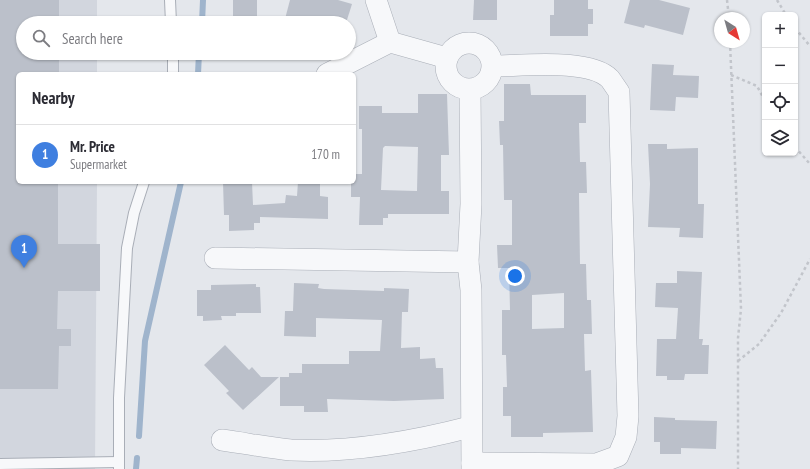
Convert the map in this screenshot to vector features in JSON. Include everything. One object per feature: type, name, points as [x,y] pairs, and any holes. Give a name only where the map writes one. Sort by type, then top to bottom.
[{"type":"street","points":[[376,0],[390,42]]},
{"type":"street","points":[[356,59],[390,42],[447,58]]},
{"type":"street","points":[[470,42],[484,47],[489,52],[493,66],[491,75],[486,83],[479,88],[470,90],[461,88],[450,80],[446,67],[447,58],[456,47],[470,42]]},
{"type":"street","points":[[331,72],[355,60]]},
{"type":"street","points":[[470,90],[472,204],[468,262],[471,290],[470,428],[472,466],[596,464],[618,456],[626,437],[628,416],[619,92],[609,78],[594,70],[573,65],[493,66]]},
{"type":"street","points":[[215,258],[468,262]]},
{"type":"street","points":[[222,440],[291,450],[360,448],[417,440],[470,428]]},
{"type":"lane","points":[[170,0],[171,16]]},
{"type":"lane","points":[[173,60],[173,72]]},
{"type":"lane","points":[[0,464],[119,466],[119,398],[127,248],[134,213],[143,184]]},
{"type":"path","points":[[727,0],[728,12]]},
{"type":"path","points":[[777,0],[784,12]]},
{"type":"path","points":[[798,32],[810,46]]},
{"type":"path","points":[[730,48],[741,309],[738,362],[738,469]]},
{"type":"path","points":[[731,75],[756,86],[762,96]]},
{"type":"path","points":[[798,150],[810,164]]},
{"type":"path","points":[[738,362],[759,344],[781,313],[810,259]]},
{"type":"shaded area","points":[[0,0],[97,0],[97,16],[16,16],[16,60],[97,60],[97,72],[16,72],[16,184],[97,184],[95,469],[0,469]]},
{"type":"building","points":[[0,0],[59,0],[59,16],[16,16],[16,60],[59,60],[59,72],[16,72],[16,184],[58,184],[58,244],[100,244],[100,291],[58,291],[57,329],[71,329],[71,346],[59,346],[58,389],[0,389]]},
{"type":"building","points":[[233,0],[257,0],[257,16],[233,16]]},
{"type":"building","points":[[290,0],[338,0],[352,4],[348,16],[286,16]]},
{"type":"building","points":[[474,0],[497,0],[497,20],[473,20]]},
{"type":"building","points":[[554,0],[588,0],[588,9],[593,9],[593,24],[588,24],[588,36],[550,36],[550,15],[554,15]]},
{"type":"building","points":[[630,0],[659,0],[690,8],[683,35],[645,25],[644,28],[624,23]]},
{"type":"building","points":[[652,64],[674,65],[673,75],[699,76],[698,98],[676,97],[675,111],[650,110]]},
{"type":"building","points":[[504,84],[530,84],[531,95],[586,95],[586,123],[579,123],[580,162],[586,162],[587,193],[579,193],[580,264],[586,264],[587,300],[591,300],[592,334],[584,334],[585,371],[591,370],[593,432],[543,433],[543,437],[511,437],[511,416],[503,416],[503,387],[507,387],[506,355],[502,355],[502,310],[510,310],[509,268],[498,268],[497,245],[512,245],[512,200],[504,200],[503,145],[500,145],[499,121],[504,121]],"holes":[[[564,293],[564,328],[532,329],[532,295]]]},
{"type":"building","points":[[418,94],[447,94],[449,155],[441,155],[441,191],[449,191],[449,214],[388,214],[388,218],[383,218],[383,225],[359,225],[360,197],[351,197],[351,184],[356,184],[356,174],[362,174],[362,129],[359,129],[359,106],[382,106],[382,113],[418,113]],"holes":[[[385,146],[418,147],[417,191],[381,190],[383,148]]]},
{"type":"building","points":[[648,144],[667,144],[667,149],[698,148],[698,204],[704,204],[703,238],[679,237],[680,228],[648,227],[650,184]]},
{"type":"building","points":[[223,184],[252,184],[253,205],[285,203],[286,195],[297,196],[298,184],[320,184],[320,196],[328,197],[328,219],[260,217],[260,223],[254,223],[254,230],[229,231],[229,215],[224,215]]},
{"type":"building","points":[[677,271],[702,272],[699,339],[703,339],[702,345],[709,345],[708,374],[685,374],[684,380],[667,380],[667,376],[656,376],[657,339],[676,339],[678,308],[655,307],[656,283],[677,283]]},
{"type":"building","points":[[294,283],[319,284],[318,288],[324,289],[384,291],[384,288],[409,289],[408,312],[402,312],[401,348],[420,347],[420,359],[435,358],[436,368],[443,368],[444,399],[394,401],[327,399],[328,412],[304,412],[304,406],[280,406],[280,377],[289,377],[289,373],[302,373],[302,364],[349,364],[349,351],[380,351],[382,320],[316,318],[316,337],[284,336],[285,311],[293,311]]},
{"type":"building","points":[[256,284],[256,287],[260,287],[261,313],[236,313],[236,316],[221,316],[222,320],[203,321],[203,316],[197,316],[197,290],[211,290],[211,285]]},
{"type":"building","points":[[225,345],[249,370],[252,367],[261,377],[279,377],[243,410],[226,393],[229,391],[204,365]]},
{"type":"building","points":[[654,417],[675,418],[675,420],[717,421],[716,449],[681,448],[681,454],[660,454],[660,442],[654,442]]},
{"type":"waterway","points":[[202,16],[203,0]]},
{"type":"waterway","points":[[198,72],[199,60]]},
{"type":"waterway","points":[[139,436],[145,341],[181,184]]},
{"type":"waterway","points":[[136,469],[137,458]]},
{"type":"place","name":"Mr. Price","points":[[24,268]]}]
